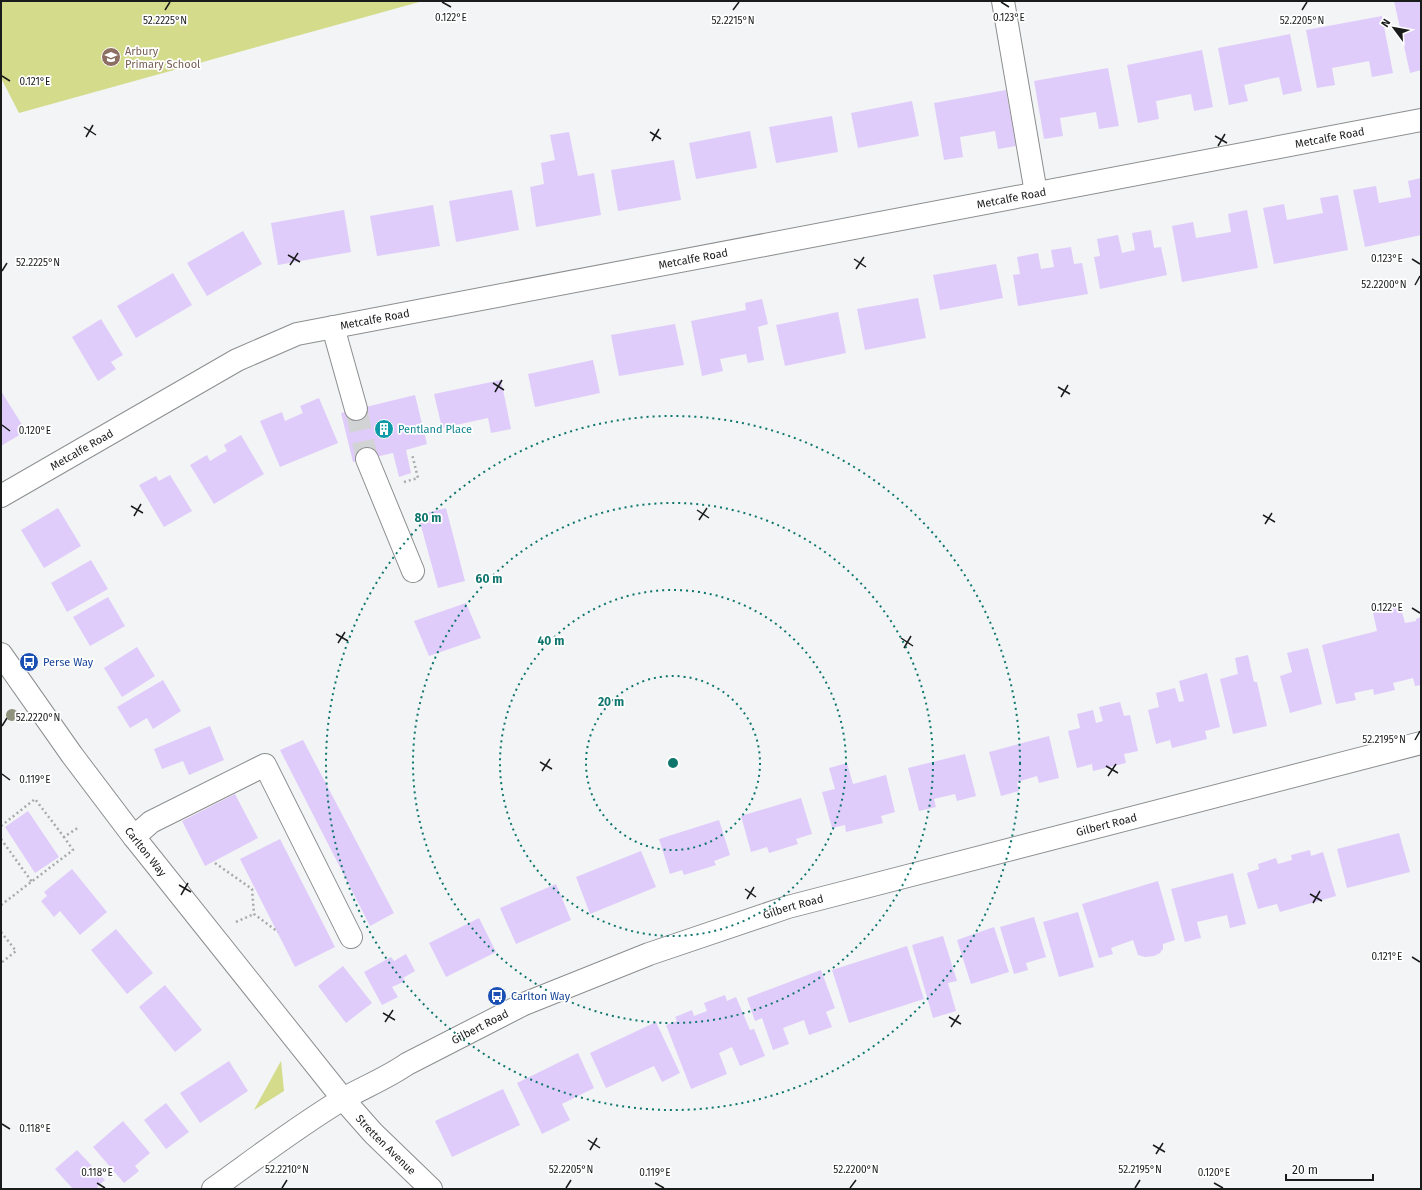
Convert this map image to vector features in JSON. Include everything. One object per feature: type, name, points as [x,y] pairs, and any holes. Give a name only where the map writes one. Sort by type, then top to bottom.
[{"type":"street","points":[[1003,1],[1036,194]]},
{"type":"street","name":"Metcalfe Road","points":[[1,496],[237,360],[297,334],[1421,120]]},
{"type":"street","points":[[332,327],[356,410]]},
{"type":"street","points":[[367,459],[413,571]]},
{"type":"street","name":"Carlton Way","points":[[1,654],[72,755],[134,837],[343,1099]]},
{"type":"street","name":"Gilbert Road","points":[[212,1189],[298,1128],[343,1099],[407,1064],[524,1004],[649,954],[781,910],[1421,742]]},
{"type":"street","points":[[134,837],[152,822],[266,765],[351,937]]},
{"type":"street","name":"Stretten Avenue","points":[[343,1099],[373,1132],[431,1189]]},
{"type":"path","points":[[1,826],[35,799],[74,850],[1,906]]},
{"type":"path","points":[[64,837],[79,827]]},
{"type":"path","points":[[1,839],[32,882]]},
{"type":"path","points":[[215,863],[254,888],[254,914]]},
{"type":"path","points":[[236,922],[254,914]]},
{"type":"path","points":[[254,914],[278,932]]},
{"type":"path","points":[[1,932],[16,951],[1,963]]},
{"type":"green space","name":"Arbury Primary School","points":[[1,1],[423,1],[19,113],[1,78]]},
{"type":"green space","points":[[281,1061],[284,1091],[254,1110]]},
{"type":"building","points":[[1394,1],[1421,1],[1421,70],[1410,73]]},
{"type":"building","points":[[1382,16],[1393,73],[1372,77],[1369,61],[1332,68],[1335,85],[1317,88],[1306,30]]},
{"type":"building","points":[[1290,34],[1302,91],[1283,95],[1279,77],[1244,85],[1248,101],[1229,105],[1218,48]]},
{"type":"building","points":[[1202,50],[1213,107],[1194,111],[1191,94],[1156,101],[1159,119],[1138,123],[1127,65]]},
{"type":"building","points":[[1108,68],[1119,126],[1099,129],[1096,112],[1060,118],[1063,136],[1044,139],[1034,81]]},
{"type":"building","points":[[1006,90],[1016,146],[998,149],[995,131],[960,137],[963,157],[944,160],[934,103]]},
{"type":"building","points":[[912,101],[919,136],[858,148],[851,113]]},
{"type":"building","points":[[832,116],[838,152],[776,163],[769,127]]},
{"type":"building","points":[[750,131],[757,168],[696,179],[689,143]]},
{"type":"building","points":[[569,132],[578,176],[594,173],[601,215],[536,227],[530,187],[544,184],[541,163],[555,160],[550,135]]},
{"type":"building","points":[[674,160],[681,200],[618,211],[611,170]]},
{"type":"building","points":[[1421,178],[1421,235],[1365,247],[1353,190],[1376,186],[1379,203],[1411,197],[1408,181]]},
{"type":"building","points":[[512,190],[519,230],[456,242],[449,201]]},
{"type":"building","points":[[1338,195],[1348,250],[1274,264],[1263,208],[1284,204],[1287,220],[1323,213],[1320,198]]},
{"type":"building","points":[[433,205],[440,246],[377,256],[370,216]]},
{"type":"building","points":[[344,210],[351,252],[278,265],[271,223]]},
{"type":"building","points":[[1247,210],[1258,268],[1182,282],[1172,226],[1193,222],[1196,238],[1231,232],[1228,214]]},
{"type":"building","points":[[1151,230],[1154,248],[1161,247],[1167,275],[1100,289],[1094,257],[1100,256],[1097,239],[1118,235],[1122,253],[1135,250],[1132,233]]},
{"type":"building","points":[[243,231],[262,264],[207,296],[187,263]]},
{"type":"building","points":[[1071,247],[1074,264],[1082,263],[1088,294],[1018,306],[1013,275],[1020,274],[1017,257],[1038,253],[1041,269],[1054,267],[1051,250]]},
{"type":"building","points":[[996,264],[1003,298],[940,310],[933,275]]},
{"type":"building","points":[[173,273],[192,305],[136,338],[117,306]]},
{"type":"building","points":[[918,298],[926,338],[865,350],[857,309]]},
{"type":"building","points":[[762,299],[768,324],[758,327],[764,360],[748,363],[746,354],[720,359],[723,371],[702,376],[691,321],[746,310],[745,303]]},
{"type":"building","points":[[838,312],[846,353],[785,366],[776,325]]},
{"type":"building","points":[[101,319],[123,355],[111,362],[116,369],[98,381],[72,337]]},
{"type":"building","points":[[675,324],[684,365],[619,376],[611,335]]},
{"type":"building","points":[[593,360],[600,393],[535,407],[528,374]]},
{"type":"building","points":[[501,380],[511,429],[491,433],[488,418],[442,428],[434,394]]},
{"type":"building","points":[[1,391],[26,431],[1,446]]},
{"type":"building","name":"Pentland Place","points":[[415,395],[427,444],[406,450],[411,473],[399,477],[393,453],[353,462],[341,413]]},
{"type":"building","points":[[319,398],[338,443],[280,467],[260,421],[282,412],[285,421],[303,413],[300,406]]},
{"type":"building","points":[[241,435],[264,474],[214,504],[190,465],[207,455],[210,461],[227,451],[224,445]]},
{"type":"building","points":[[170,475],[192,511],[164,527],[139,485],[156,476],[159,481]]},
{"type":"building","points":[[58,508],[81,546],[44,568],[21,530]]},
{"type":"building","points":[[446,508],[465,581],[438,588],[418,515]]},
{"type":"building","points":[[91,560],[108,589],[67,612],[51,583]]},
{"type":"building","points":[[108,597],[125,626],[90,646],[73,617]]},
{"type":"building","points":[[466,603],[481,638],[429,656],[414,621]]},
{"type":"building","points":[[1400,605],[1405,623],[1416,621],[1416,619],[1421,617],[1421,685],[1415,686],[1413,678],[1393,683],[1395,690],[1374,695],[1373,689],[1354,693],[1356,700],[1336,704],[1322,645],[1377,631],[1373,613]]},
{"type":"building","points":[[137,647],[155,676],[122,697],[104,668]]},
{"type":"building","points":[[1308,648],[1322,704],[1290,713],[1280,676],[1292,672],[1287,653]]},
{"type":"building","points":[[1248,655],[1254,682],[1257,682],[1267,726],[1233,734],[1220,679],[1238,674],[1235,658]]},
{"type":"building","points":[[1207,673],[1220,727],[1205,731],[1207,739],[1172,748],[1170,740],[1156,744],[1148,710],[1159,707],[1156,693],[1175,688],[1179,702],[1184,701],[1179,681]]},
{"type":"building","points":[[163,680],[181,711],[153,729],[147,718],[130,728],[117,707]]},
{"type":"building","points":[[1120,702],[1124,716],[1130,715],[1138,751],[1124,754],[1126,763],[1093,771],[1092,764],[1077,768],[1068,731],[1080,728],[1077,714],[1093,710],[1096,723],[1103,721],[1099,707]]},
{"type":"building","points":[[210,726],[224,760],[189,775],[183,761],[162,769],[154,749]]},
{"type":"building","points":[[1049,736],[1059,778],[1039,783],[1037,776],[1017,782],[1019,791],[1001,796],[989,752]]},
{"type":"building","points":[[303,740],[394,913],[370,926],[280,750]]},
{"type":"building","points":[[965,754],[976,796],[957,801],[955,794],[934,799],[936,807],[919,811],[908,768]]},
{"type":"building","points":[[847,763],[853,784],[886,775],[895,812],[881,816],[883,823],[846,832],[845,825],[832,828],[822,792],[835,789],[829,768]]},
{"type":"building","points":[[235,794],[258,838],[205,866],[182,821]]},
{"type":"building","points":[[801,798],[812,834],[796,839],[798,844],[769,853],[767,847],[751,852],[741,816]]},
{"type":"building","points":[[28,811],[59,857],[35,873],[5,827]]},
{"type":"building","points":[[719,820],[730,855],[714,861],[716,865],[684,875],[682,870],[670,874],[659,839]]},
{"type":"building","points":[[1399,833],[1410,872],[1347,888],[1337,849]]},
{"type":"building","points":[[280,839],[335,947],[295,967],[240,859]]},
{"type":"building","points":[[1310,850],[1311,856],[1323,852],[1336,896],[1280,912],[1277,904],[1258,909],[1247,873],[1259,869],[1258,864],[1276,858],[1278,864],[1292,860],[1291,855]]},
{"type":"building","points":[[641,851],[656,887],[590,914],[576,877]]},
{"type":"building","points":[[72,869],[107,912],[80,935],[60,911],[54,917],[41,901],[47,896],[44,892]]},
{"type":"building","points":[[1233,873],[1246,924],[1230,928],[1227,915],[1197,922],[1201,938],[1185,942],[1171,889]]},
{"type":"building","points":[[1158,881],[1175,940],[1163,944],[1163,949],[1160,953],[1154,956],[1145,957],[1138,955],[1133,940],[1111,948],[1113,954],[1099,958],[1082,904]]},
{"type":"building","points":[[556,884],[571,920],[516,944],[500,908]]},
{"type":"building","points":[[1078,912],[1094,967],[1059,977],[1043,922]]},
{"type":"building","points":[[1034,917],[1046,957],[1026,963],[1028,970],[1014,974],[1000,927]]},
{"type":"building","points":[[479,918],[496,952],[446,977],[429,943]]},
{"type":"building","points":[[994,927],[1009,972],[971,984],[957,940]]},
{"type":"building","points":[[116,929],[153,973],[127,994],[91,950]]},
{"type":"building","points":[[943,936],[957,981],[948,983],[956,1011],[933,1018],[912,945]]},
{"type":"building","points":[[907,946],[924,999],[849,1023],[832,970]]},
{"type":"building","points":[[406,954],[415,971],[403,978],[405,981],[392,987],[398,997],[382,1005],[364,972],[391,957],[394,961]]},
{"type":"building","points":[[343,966],[372,1003],[346,1023],[318,986]]},
{"type":"building","points":[[821,970],[835,1008],[826,1012],[832,1027],[809,1035],[804,1020],[783,1028],[789,1044],[773,1050],[762,1018],[755,1021],[747,998]]},
{"type":"building","points":[[165,985],[202,1030],[175,1052],[139,1007]]},
{"type":"building","points":[[725,995],[727,1001],[736,997],[750,1030],[754,1029],[765,1056],[740,1066],[732,1047],[719,1053],[727,1074],[691,1089],[666,1025],[677,1021],[675,1017],[692,1010],[694,1016],[707,1011],[704,1003]]},
{"type":"building","points":[[656,1022],[680,1073],[662,1082],[654,1066],[606,1088],[590,1053]]},
{"type":"building","points":[[578,1053],[594,1088],[562,1104],[570,1120],[542,1134],[517,1083]]},
{"type":"building","points":[[229,1061],[248,1091],[200,1123],[180,1093]]},
{"type":"building","points":[[503,1089],[520,1125],[452,1157],[435,1121]]},
{"type":"building","points":[[166,1103],[189,1132],[166,1149],[144,1120]]},
{"type":"building","points":[[123,1121],[150,1153],[135,1166],[139,1171],[124,1183],[93,1147]]},
{"type":"building","points":[[77,1150],[105,1180],[97,1187],[100,1189],[73,1189],[55,1169]]},
{"type":"tunnel","points":[[356,409],[367,459]]},
{"type":"place","name":"Arbury Primary School","points":[[111,57]]},
{"type":"place","name":"Pentland Place","points":[[384,429]]},
{"type":"place","name":"Perse Way","points":[[29,662]]},
{"type":"place","name":"Carlton Way","points":[[497,996]]}]
